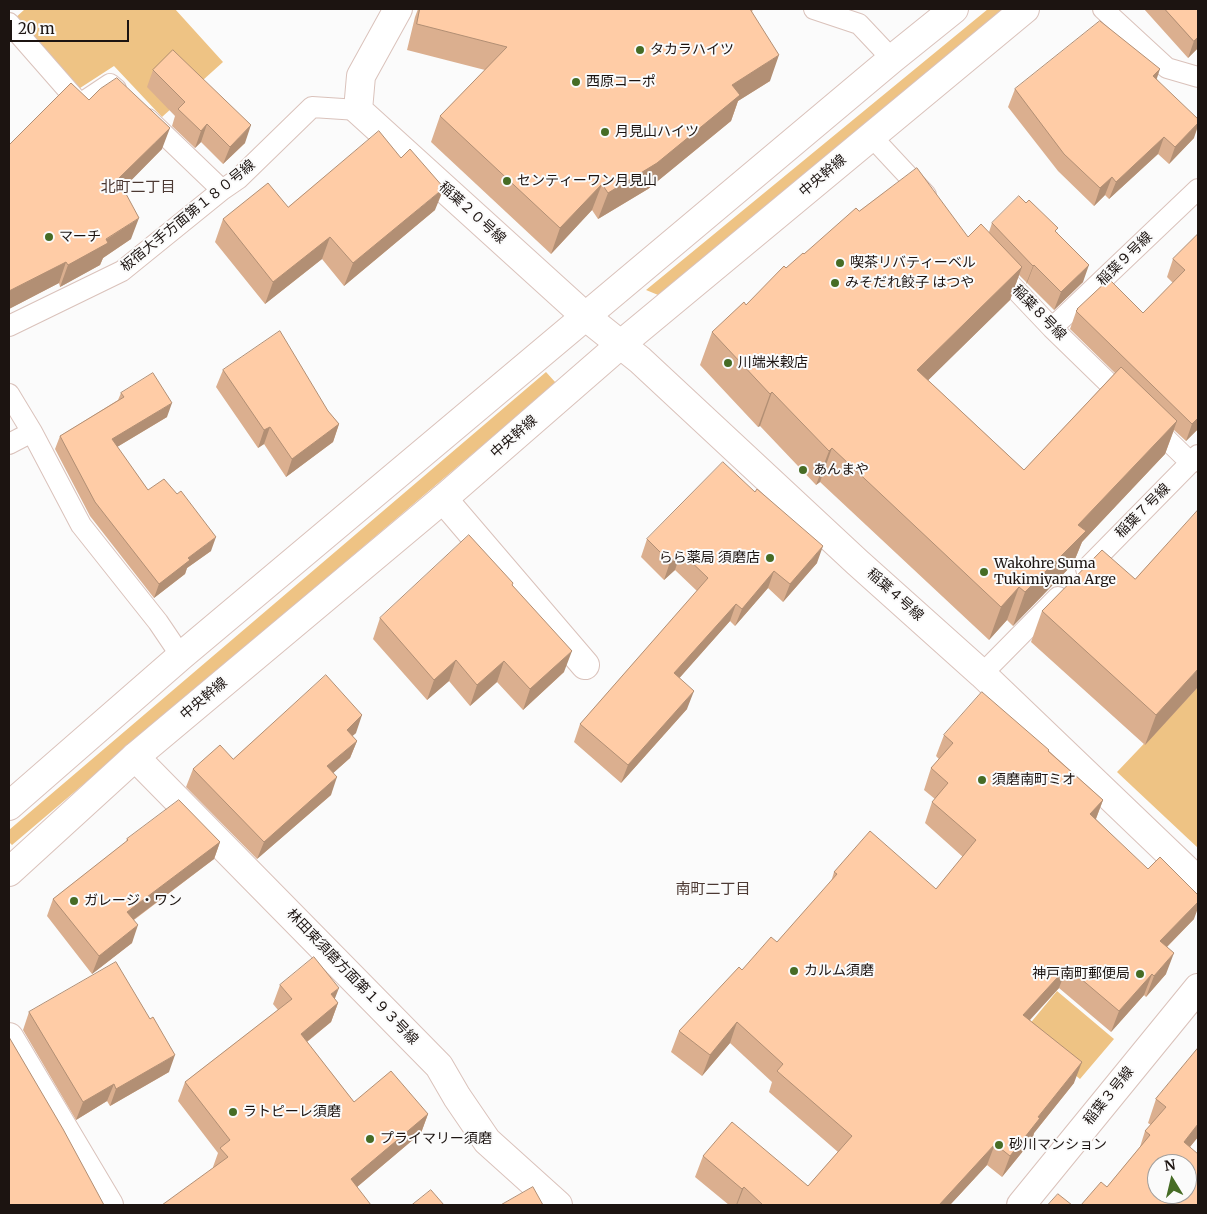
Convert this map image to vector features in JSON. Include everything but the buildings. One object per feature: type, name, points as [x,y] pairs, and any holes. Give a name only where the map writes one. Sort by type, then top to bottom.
[{"type":"street","points":[[358,110],[361,76],[398,9]]},
{"type":"street","points":[[9,806],[180,656],[954,9]]},
{"type":"street","name":"中央幹線","points":[[9,872],[135,756],[443,498],[620,345],[1025,9]]},
{"type":"street","name":"稲葉２０号線","points":[[358,110],[585,316]]},
{"type":"street","name":"稲葉４号線","points":[[585,316],[646,366],[857,562],[982,674],[1198,880]]},
{"type":"street","points":[[443,498],[584,665]]},
{"type":"street","name":"林田東須磨方面第１９３号線","points":[[135,756],[439,1066],[457,1097],[487,1141],[558,1205]]},
{"type":"street","name":"稲葉３号線","points":[[1021,1205],[1198,988]]},
{"type":"street","points":[[9,1037],[109,1205]]},
{"type":"lane","points":[[814,9],[859,24],[892,59]]},
{"type":"lane","points":[[1103,9],[1167,68],[1198,77]]},
{"type":"lane","points":[[9,23],[80,104],[110,84],[222,190]]},
{"type":"lane","name":"板宿大手方面第１８０号線","points":[[9,326],[122,271],[238,179],[312,107],[358,110]]},
{"type":"lane","points":[[871,136],[938,207]]},
{"type":"lane","name":"稲葉９号線","points":[[1052,328],[1198,189]]},
{"type":"lane","name":"稲葉８号線","points":[[985,257],[1052,328],[1194,459]]},
{"type":"lane","points":[[9,394],[32,432],[81,525],[158,622],[180,656]]},
{"type":"lane","points":[[9,444],[32,432]]},
{"type":"lane","name":"稲葉７号線","points":[[982,674],[1194,459]]},
{"type":"shaded area","points":[[25,9],[175,9],[223,62],[162,117],[114,66],[77,90],[13,20]]},
{"type":"shaded area","points":[[988,9],[1012,9],[663,297],[646,290]]},
{"type":"shaded area","points":[[546,372],[556,383],[12,845],[9,842],[9,830]]},
{"type":"shaded area","points":[[1198,687],[1198,848],[1117,772]]},
{"type":"shaded area","points":[[1057,991],[1114,1039],[1080,1079],[1023,1032]]},
{"type":"place","name":"タカラハイツ","points":[[640,50]]},
{"type":"place","name":"西原コーポ","points":[[576,82]]},
{"type":"place","name":"月見山ハイツ","points":[[605,132]]},
{"type":"place","name":"センティーワン月見山","points":[[507,181]]},
{"type":"place","name":"マーチ","points":[[49,237]]},
{"type":"place","name":"喫茶リバティーベル","points":[[840,263]]},
{"type":"place","name":"みそだれ餃子 はつや","points":[[835,283]]},
{"type":"place","name":"川端米穀店","points":[[728,363]]},
{"type":"place","name":"あんまや","points":[[803,470]]},
{"type":"place","name":"らら薬局 須磨店","points":[[770,558]]},
{"type":"place","name":"Wakohre Suma Tukimiyama Arge","points":[[984,572]]},
{"type":"place","name":"須磨南町ミオ","points":[[982,780]]},
{"type":"place","name":"ガレージ・ワン","points":[[74,901]]},
{"type":"place","name":"カルム須磨","points":[[794,971]]},
{"type":"place","name":"神戸南町郵便局","points":[[1140,974]]},
{"type":"place","name":"ラトピーレ須磨","points":[[233,1112]]},
{"type":"place","name":"プライマリー須磨","points":[[370,1139]]},
{"type":"place","name":"砂川マンション","points":[[999,1145]]},
{"type":"district","name":"北町二丁目","points":[[138,188]]},
{"type":"district","name":"南町二丁目","points":[[713,890]]}]
